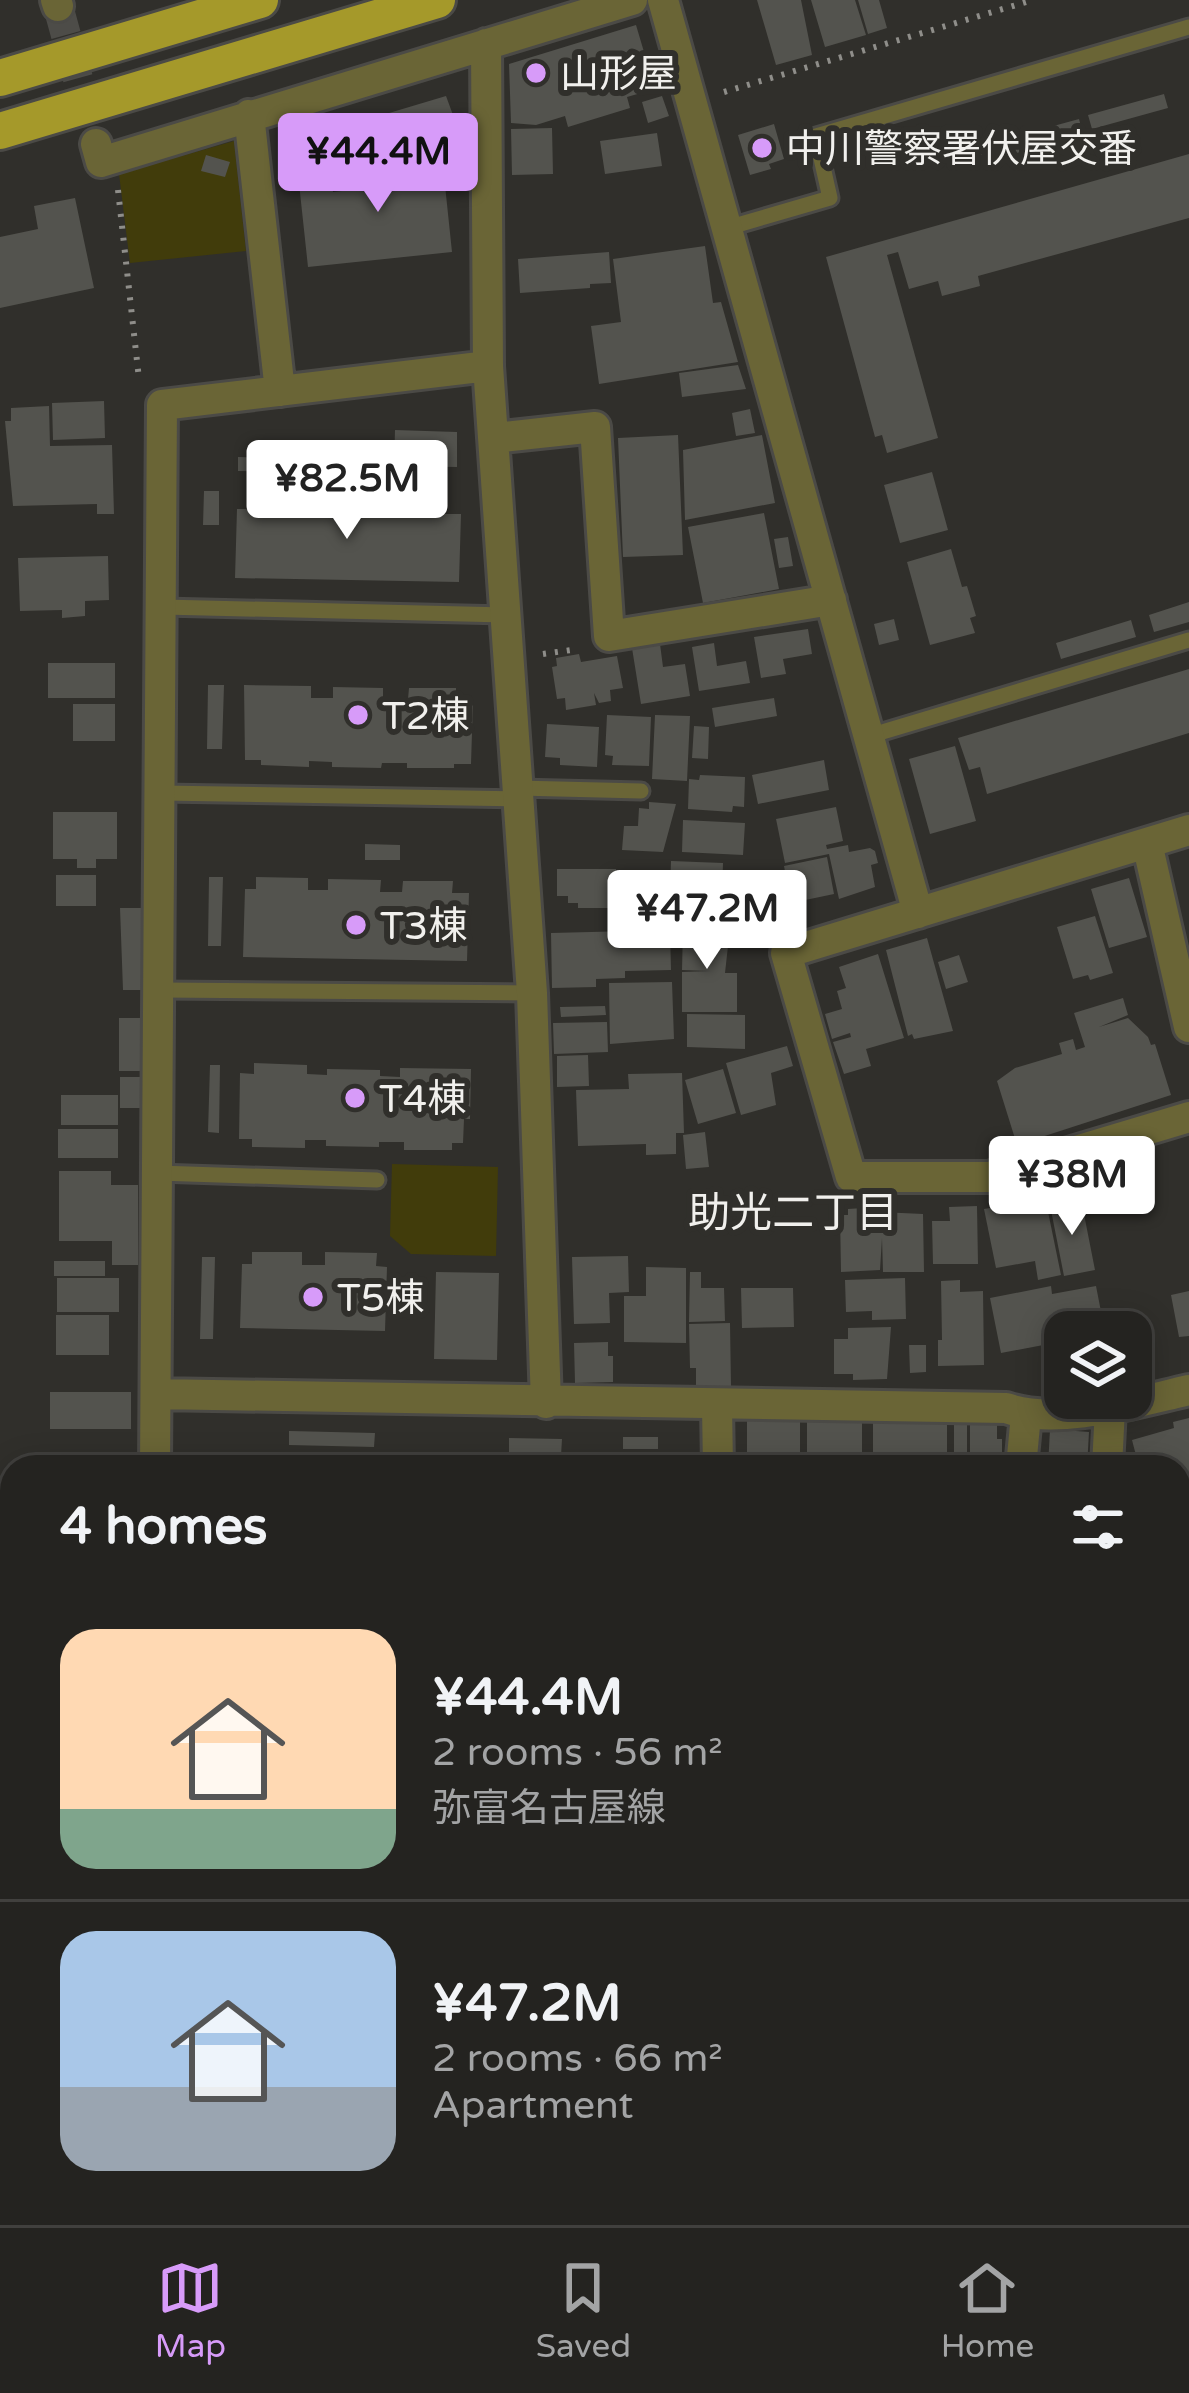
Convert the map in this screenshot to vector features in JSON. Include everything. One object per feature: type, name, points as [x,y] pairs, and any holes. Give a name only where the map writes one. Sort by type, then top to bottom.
[{"type":"main road","points":[[0,78],[260,0]]},
{"type":"main road","points":[[0,131],[437,0]]},
{"type":"street","points":[[105,150],[249,115],[632,0]]},
{"type":"street","points":[[663,0],[918,913]]},
{"type":"street","points":[[486,44],[488,366],[532,993],[546,1403]]},
{"type":"street","points":[[249,115],[280,391]]},
{"type":"street","points":[[155,1455],[162,405],[488,366]]},
{"type":"street","points":[[494,438],[595,427],[609,636],[831,600]]},
{"type":"street","points":[[1189,830],[786,952],[850,1177],[989,1177],[1189,1117]]},
{"type":"street","points":[[1147,843],[1189,1027]]},
{"type":"street","points":[[1152,1398],[1189,1390]]},
{"type":"street","points":[[156,1394],[1006,1408],[1026,1415],[1044,1414]]},
{"type":"street","points":[[717,1406],[718,1455]]},
{"type":"street","points":[[1022,1455],[1026,1415]]},
{"type":"street","points":[[1108,1455],[1109,1419]]},
{"type":"lane","points":[[727,228],[830,198],[816,136],[1189,27]]},
{"type":"lane","points":[[163,607],[506,614]]},
{"type":"lane","points":[[869,736],[1189,640]]},
{"type":"lane","points":[[162,793],[641,791]]},
{"type":"lane","points":[[160,990],[532,993]]},
{"type":"lane","points":[[158,1173],[377,1180]]},
{"type":"path","points":[[691,102],[1033,0]]},
{"type":"path","points":[[105,150],[140,390],[162,405]]},
{"type":"path","points":[[510,658],[600,646],[609,636]]},
{"type":"shaded area","points":[[234,141],[246,251],[130,263],[119,174]]},
{"type":"shaded area","points":[[392,1164],[498,1167],[496,1256],[411,1254],[390,1236]]},
{"type":"building","points":[[757,0],[801,0],[812,55],[776,65]]},
{"type":"building","points":[[811,0],[855,0],[866,35],[825,47]]},
{"type":"building","points":[[858,0],[879,0],[887,28],[868,34]]},
{"type":"building","points":[[636,25],[655,89],[627,97],[630,108],[568,127],[565,116],[536,125],[511,123],[509,64]]},
{"type":"building","points":[[1164,94],[1168,108],[1092,129],[1088,115]]},
{"type":"building","points":[[446,96],[453,115],[375,139],[369,119]]},
{"type":"building","points":[[662,96],[669,116],[648,123],[642,102]]},
{"type":"building","points":[[368,118],[371,150],[334,153],[331,121]]},
{"type":"building","points":[[1079,119],[1083,134],[1010,155],[1006,139]]},
{"type":"building","points":[[774,124],[784,159],[750,175],[738,135]]},
{"type":"building","points":[[552,128],[553,174],[512,175],[511,129]]},
{"type":"building","points":[[657,133],[662,166],[605,174],[600,141]]},
{"type":"building","points":[[325,136],[327,151],[294,155],[292,140]]},
{"type":"building","points":[[961,138],[1000,141],[999,156],[960,153]]},
{"type":"building","points":[[441,147],[452,252],[308,267],[298,174],[331,171],[333,192],[404,184],[401,151]]},
{"type":"building","points":[[1189,154],[1189,218],[978,276],[980,286],[942,296],[938,281],[909,289],[898,252],[887,255],[938,438],[887,453],[882,435],[875,437],[826,257]]},
{"type":"building","points":[[206,155],[230,162],[225,177],[201,171]]},
{"type":"building","points":[[75,198],[94,288],[0,308],[0,237],[38,229],[34,206]]},
{"type":"building","points":[[705,246],[713,303],[721,302],[738,362],[599,384],[591,326],[621,322],[613,259]]},
{"type":"building","points":[[609,252],[611,283],[520,293],[518,259]]},
{"type":"building","points":[[738,365],[746,389],[682,397],[679,373]]},
{"type":"building","points":[[104,401],[105,438],[53,440],[52,403]]},
{"type":"building","points":[[49,406],[50,446],[112,445],[114,514],[97,514],[97,504],[13,506],[5,421],[11,421],[11,408]]},
{"type":"building","points":[[750,409],[755,433],[736,436],[732,413]]},
{"type":"building","points":[[395,430],[457,432],[457,467],[394,466]]},
{"type":"building","points":[[678,435],[683,555],[623,557],[618,438]]},
{"type":"building","points":[[762,435],[775,503],[685,520],[683,450]]},
{"type":"building","points":[[238,457],[302,459],[301,472],[238,471]]},
{"type":"building","points":[[932,472],[948,530],[900,543],[884,485]]},
{"type":"building","points":[[204,491],[219,491],[219,525],[203,525]]},
{"type":"building","points":[[248,498],[300,499],[300,510],[320,511],[320,499],[372,501],[372,512],[394,512],[395,501],[444,502],[444,514],[461,514],[459,582],[235,578],[237,509],[248,509]]},
{"type":"building","points":[[764,513],[779,589],[703,603],[688,527]]},
{"type":"building","points":[[788,537],[793,566],[779,568],[774,539]]},
{"type":"building","points":[[951,549],[976,616],[970,618],[975,633],[930,645],[907,562]]},
{"type":"building","points":[[108,556],[109,600],[85,601],[85,616],[62,618],[62,610],[20,611],[18,558]]},
{"type":"building","points":[[1189,602],[1189,622],[1154,632],[1149,615]]},
{"type":"building","points":[[894,619],[899,640],[879,645],[874,624]]},
{"type":"building","points":[[1131,620],[1136,637],[1061,659],[1056,643]]},
{"type":"building","points":[[808,629],[812,654],[783,659],[786,674],[761,678],[754,637]]},
{"type":"building","points":[[714,643],[717,666],[746,661],[750,683],[699,691],[692,647]]},
{"type":"building","points":[[660,644],[663,667],[685,664],[690,696],[641,704],[632,648]]},
{"type":"building","points":[[579,654],[581,662],[617,656],[623,688],[610,690],[611,701],[599,703],[594,693],[596,705],[566,710],[565,698],[557,699],[552,667],[557,666],[556,658]]},
{"type":"building","points":[[48,663],[115,663],[115,698],[48,698]]},
{"type":"building","points":[[1189,669],[1189,733],[987,794],[980,767],[969,770],[958,738]]},
{"type":"building","points":[[208,685],[224,685],[222,749],[207,749]]},
{"type":"building","name":"T2棟","points":[[244,685],[311,686],[311,698],[333,698],[333,687],[383,688],[383,699],[408,699],[409,688],[456,688],[456,701],[473,701],[471,764],[407,768],[407,763],[382,763],[381,768],[332,767],[332,762],[309,761],[309,767],[245,760]]},
{"type":"building","points":[[774,698],[777,716],[715,727],[712,708]]},
{"type":"building","points":[[73,704],[115,704],[115,741],[73,741]]},
{"type":"building","points":[[607,715],[651,717],[649,766],[612,765],[613,756],[605,755]]},
{"type":"building","points":[[655,715],[690,716],[687,781],[652,779]]},
{"type":"building","points":[[547,724],[599,727],[597,767],[560,765],[560,758],[545,757]]},
{"type":"building","points":[[694,726],[709,727],[708,759],[692,758]]},
{"type":"building","points":[[955,746],[976,821],[930,834],[909,759]]},
{"type":"building","points":[[824,760],[829,790],[758,804],[752,775]]},
{"type":"building","points":[[700,775],[745,777],[744,807],[733,806],[732,812],[688,809],[689,779],[699,780]]},
{"type":"building","points":[[649,802],[676,804],[663,852],[622,850],[624,826],[638,826],[639,808],[649,809]]},
{"type":"building","points":[[836,807],[843,841],[826,845],[827,849],[870,848],[878,863],[871,865],[875,887],[839,899],[829,854],[785,863],[776,819]]},
{"type":"building","points":[[53,812],[117,812],[117,859],[96,859],[96,868],[77,868],[77,859],[53,859]]},
{"type":"building","points":[[683,820],[745,823],[743,855],[682,852]]},
{"type":"building","points":[[365,844],[400,845],[400,860],[365,860]]},
{"type":"building","points":[[827,857],[834,894],[791,903],[784,866]]},
{"type":"building","points":[[671,861],[723,863],[722,895],[670,892]]},
{"type":"building","points":[[557,869],[616,869],[616,908],[578,908],[578,903],[568,903],[568,896],[557,896]]},
{"type":"building","points":[[621,870],[663,870],[663,917],[621,911]]},
{"type":"building","points":[[56,875],[96,875],[96,906],[56,906]]},
{"type":"building","points":[[209,877],[223,877],[221,946],[208,946]]},
{"type":"building","name":"T3棟","points":[[256,877],[308,878],[308,890],[328,890],[328,879],[381,880],[380,892],[402,892],[403,881],[453,881],[452,893],[469,893],[467,961],[243,957],[245,889],[256,889]]},
{"type":"building","points":[[1129,878],[1147,937],[1109,948],[1091,889]]},
{"type":"building","points":[[670,895],[736,901],[735,926],[669,921]]},
{"type":"building","points":[[120,908],[142,908],[142,990],[123,990]]},
{"type":"building","points":[[1095,916],[1113,973],[1073,979],[1057,927]]},
{"type":"building","points":[[683,927],[730,928],[725,973],[737,973],[737,1012],[682,1012],[682,972],[710,971],[682,970]]},
{"type":"building","points":[[670,930],[671,970],[625,971],[625,978],[596,979],[596,987],[552,988],[551,933]]},
{"type":"building","points":[[927,938],[953,1031],[914,1039],[908,1036],[886,950]]},
{"type":"building","points":[[878,954],[904,1038],[866,1049],[871,1066],[844,1074],[833,1042],[851,1037],[850,1033],[832,1039],[825,1014],[842,1009],[837,991],[846,988],[839,967]]},
{"type":"building","points":[[959,955],[968,982],[946,989],[938,962]]},
{"type":"building","points":[[672,982],[674,1039],[610,1044],[609,983]]},
{"type":"building","points":[[1123,998],[1128,1015],[1099,1027],[1128,1018],[1155,1044],[1171,1095],[1017,1145],[997,1081],[1015,1068],[1062,1054],[1059,1043],[1073,1039],[1076,1050],[1085,1047],[1074,1013]]},
{"type":"building","points":[[605,1006],[606,1015],[561,1017],[560,1007]]},
{"type":"building","points":[[687,1014],[745,1015],[745,1049],[687,1047]]},
{"type":"building","points":[[119,1018],[140,1018],[140,1071],[119,1071]]},
{"type":"building","points":[[607,1022],[608,1052],[554,1054],[553,1023]]},
{"type":"building","points":[[787,1046],[793,1066],[771,1073],[776,1105],[741,1115],[726,1063]]},
{"type":"building","points":[[588,1055],[589,1086],[557,1087],[557,1056]]},
{"type":"building","name":"T4棟","points":[[254,1063],[307,1065],[307,1074],[327,1075],[327,1069],[380,1070],[380,1076],[400,1077],[400,1068],[471,1069],[470,1119],[464,1119],[463,1143],[452,1143],[452,1150],[404,1150],[404,1142],[379,1142],[379,1147],[326,1146],[326,1140],[305,1140],[305,1148],[252,1147],[252,1139],[239,1139],[240,1073],[254,1074]]},
{"type":"building","points":[[210,1065],[220,1065],[219,1133],[208,1132]]},
{"type":"building","points":[[723,1069],[736,1113],[698,1124],[685,1080]]},
{"type":"building","points":[[682,1073],[684,1133],[676,1133],[676,1154],[646,1155],[646,1144],[578,1146],[576,1090],[629,1089],[628,1074]]},
{"type":"building","points":[[120,1077],[142,1077],[142,1108],[120,1108]]},
{"type":"building","points":[[61,1095],[118,1095],[118,1125],[61,1125]]},
{"type":"building","points":[[58,1129],[118,1129],[118,1158],[58,1158]]},
{"type":"building","points":[[705,1132],[709,1167],[686,1169],[683,1135]]},
{"type":"building","points":[[59,1171],[111,1171],[111,1185],[138,1185],[138,1265],[112,1265],[112,1241],[59,1241]]},
{"type":"building","points":[[1019,1197],[1020,1202],[1045,1197],[1061,1275],[1038,1280],[1035,1261],[996,1268],[984,1209],[1008,1205],[1007,1199]]},
{"type":"building","points":[[1081,1199],[1095,1270],[1064,1276],[1050,1205]]},
{"type":"building","points":[[977,1206],[978,1264],[933,1264],[932,1221],[950,1221],[949,1207]]},
{"type":"building","points":[[879,1207],[880,1212],[923,1214],[924,1272],[883,1272],[882,1238],[880,1270],[841,1272],[840,1215],[848,1215],[848,1209]]},
{"type":"building","name":"T5棟","points":[[252,1252],[302,1252],[302,1265],[325,1265],[325,1252],[377,1253],[376,1266],[387,1267],[385,1331],[240,1328],[242,1264],[252,1264]]},
{"type":"building","points":[[628,1256],[629,1292],[609,1293],[610,1323],[574,1324],[572,1257]]},
{"type":"building","points":[[202,1257],[215,1257],[213,1339],[200,1339]]},
{"type":"building","points":[[54,1261],[105,1261],[105,1276],[54,1276]]},
{"type":"building","points":[[646,1267],[686,1268],[686,1343],[624,1342],[624,1296],[646,1296]]},
{"type":"building","points":[[436,1272],[499,1273],[497,1360],[434,1359]]},
{"type":"building","points":[[690,1272],[701,1272],[701,1288],[724,1288],[725,1321],[689,1322]]},
{"type":"building","points":[[57,1278],[119,1278],[119,1312],[57,1312]]},
{"type":"building","points":[[905,1278],[906,1319],[872,1320],[872,1311],[846,1312],[845,1280]]},
{"type":"building","points":[[960,1280],[960,1292],[983,1291],[984,1365],[938,1366],[941,1281]]},
{"type":"building","points":[[1051,1286],[1052,1294],[1096,1286],[1101,1311],[1044,1311],[1044,1345],[1001,1353],[990,1298]]},
{"type":"building","points":[[741,1288],[793,1288],[794,1327],[742,1328]]},
{"type":"building","points":[[1189,1291],[1189,1336],[1179,1337],[1171,1295]]},
{"type":"building","points":[[56,1315],[109,1315],[109,1355],[56,1355]]},
{"type":"building","points":[[730,1323],[731,1387],[696,1387],[696,1368],[690,1368],[689,1324]]},
{"type":"building","points":[[891,1327],[887,1379],[853,1380],[853,1374],[834,1374],[834,1339],[848,1339],[848,1328]]},
{"type":"building","points":[[608,1342],[613,1382],[575,1383],[574,1343]]},
{"type":"building","points":[[909,1345],[926,1345],[926,1372],[910,1373]]},
{"type":"building","points":[[50,1392],[131,1392],[131,1429],[50,1429]]},
{"type":"building","points":[[747,1414],[800,1414],[800,1455],[747,1455]]},
{"type":"building","points":[[807,1416],[862,1416],[862,1454],[807,1454]]},
{"type":"building","points":[[1189,1418],[1189,1455],[1136,1455],[1132,1440],[1174,1428],[1173,1422]]},
{"type":"building","points":[[954,1420],[967,1420],[967,1455],[954,1455]]},
{"type":"building","points":[[970,1420],[997,1420],[1002,1455],[970,1455]]},
{"type":"building","points":[[873,1421],[947,1421],[947,1455],[873,1455]]},
{"type":"building","points":[[1050,1429],[1089,1432],[1088,1455],[1049,1455]]},
{"type":"building","points":[[289,1431],[375,1433],[374,1447],[289,1445]]},
{"type":"building","points":[[623,1437],[658,1437],[658,1449],[623,1449]]},
{"type":"building","points":[[509,1438],[562,1439],[561,1455],[509,1455]]},
{"type":"tunnel","points":[[58,6],[96,144]]},
{"type":"place","name":"山形屋","points":[[536,73]]},
{"type":"place","name":"中川警察署伏屋交番","points":[[762,148]]},
{"type":"place","name":"T2棟","points":[[358,715]]},
{"type":"place","name":"T3棟","points":[[356,925]]},
{"type":"place","name":"T4棟","points":[[355,1098]]},
{"type":"place","name":"T5棟","points":[[313,1297]]},
{"type":"district","name":"助光二丁目","points":[[793,1212]]}]
